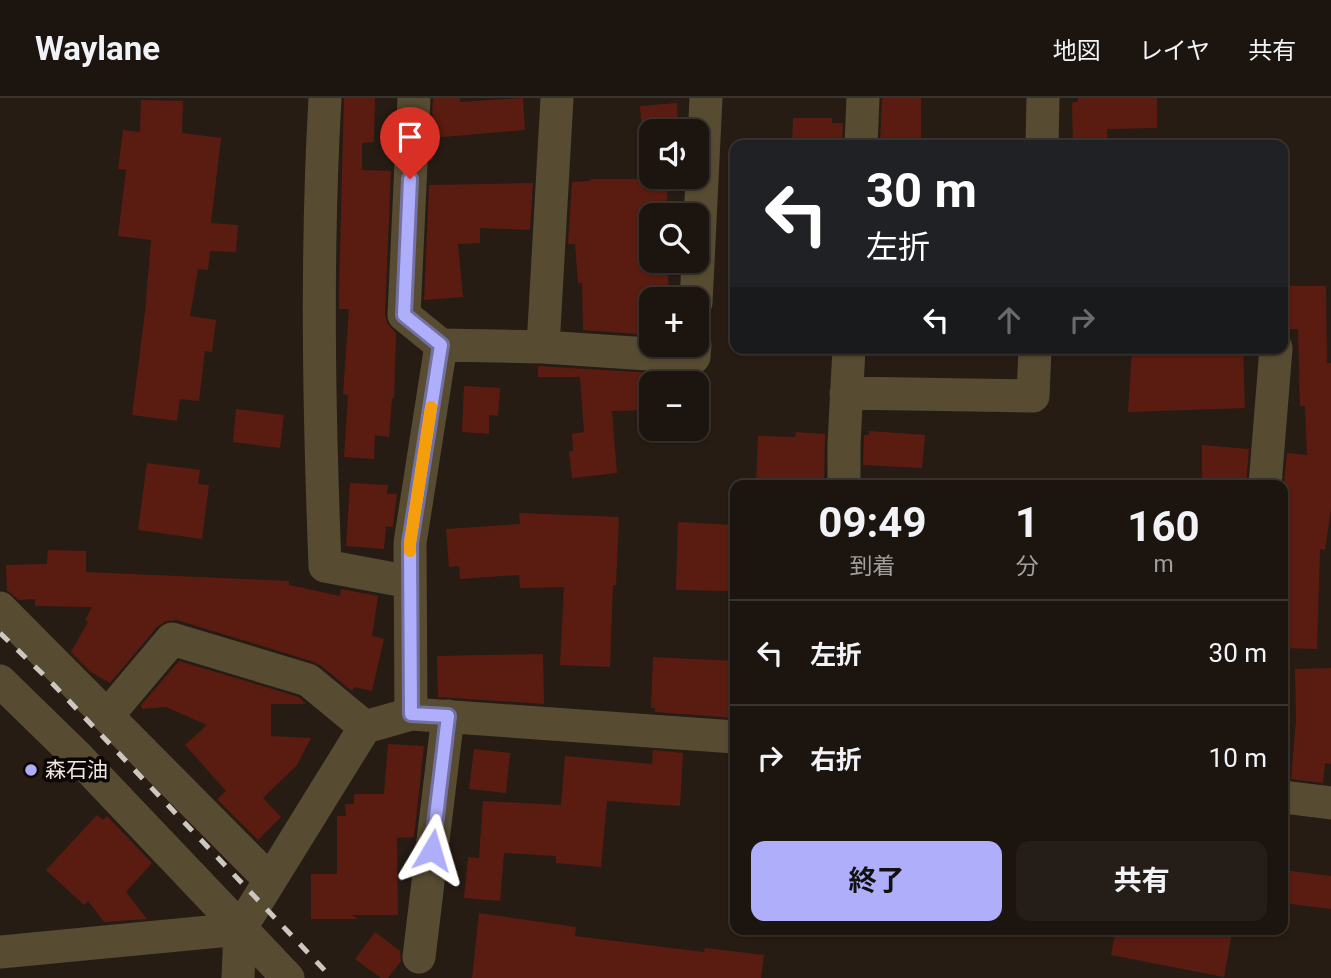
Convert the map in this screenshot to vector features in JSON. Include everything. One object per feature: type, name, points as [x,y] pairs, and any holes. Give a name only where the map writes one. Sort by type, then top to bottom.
[{"type":"street","points":[[325,98],[321,158],[320,429],[325,566],[410,582]]},
{"type":"street","points":[[414,98],[404,315],[441,345],[543,347],[639,353]]},
{"type":"street","points":[[543,347],[557,98]]},
{"type":"street","points":[[697,287],[706,98]]},
{"type":"street","points":[[860,140],[863,98]]},
{"type":"street","points":[[1042,140],[1044,98]]},
{"type":"street","points":[[411,714],[410,543],[441,345]]},
{"type":"street","points":[[844,480],[849,354]]},
{"type":"street","points":[[846,393],[1033,396],[1035,354]]},
{"type":"street","points":[[1265,480],[1276,354]]},
{"type":"street","points":[[0,608],[271,880]]},
{"type":"street","points":[[107,716],[172,639],[308,680],[365,727]]},
{"type":"street","points":[[0,681],[78,757],[288,978]]},
{"type":"street","points":[[238,978],[240,929],[365,727],[411,714],[730,737]]},
{"type":"street","points":[[419,957],[448,716]]},
{"type":"street","points":[[1288,798],[1331,803]]},
{"type":"street","points":[[0,952],[240,929]]},
{"type":"building","points":[[344,98],[375,98],[374,142],[362,143],[362,170],[391,171],[385,314],[387,323],[396,333],[394,398],[389,437],[375,435],[374,459],[344,457],[348,395],[343,394],[349,309],[339,309],[339,291]]},
{"type":"building","points":[[433,98],[460,98],[460,102],[523,98],[525,130],[431,138]]},
{"type":"building","points":[[882,98],[921,98],[921,140],[880,140]]},
{"type":"building","points":[[1078,98],[1157,98],[1157,128],[1107,129],[1108,140],[1073,140],[1072,103],[1078,101]]},
{"type":"building","points":[[141,100],[183,101],[182,133],[221,138],[211,223],[238,225],[236,252],[210,251],[208,270],[198,269],[190,316],[216,320],[212,352],[205,351],[199,401],[180,399],[177,421],[132,415],[151,240],[118,236],[126,170],[118,169],[123,130],[140,132]]},
{"type":"building","points":[[677,103],[678,119],[641,119],[640,106]]},
{"type":"building","points":[[793,118],[832,118],[832,123],[843,123],[842,140],[792,140]]},
{"type":"building","points":[[639,179],[639,189],[668,189],[667,203],[639,203],[639,273],[668,274],[669,287],[639,287],[639,334],[583,330],[582,283],[578,283],[575,244],[568,244],[572,182]]},
{"type":"building","points":[[533,183],[530,230],[480,228],[480,243],[458,244],[463,297],[424,300],[429,185]]},
{"type":"building","points":[[1288,286],[1326,286],[1327,363],[1331,363],[1331,509],[1325,550],[1320,549],[1317,649],[1288,648],[1288,480],[1284,480],[1287,453],[1307,455],[1305,406],[1300,406],[1298,329],[1288,329]]},
{"type":"building","points":[[1132,354],[1243,354],[1245,408],[1128,412]]},
{"type":"building","points":[[538,366],[639,372],[639,410],[612,411],[617,473],[572,478],[569,451],[573,451],[572,434],[584,432],[580,377],[538,377]]},
{"type":"building","points":[[464,386],[500,388],[498,416],[489,415],[489,434],[462,432]]},
{"type":"building","points":[[236,409],[284,415],[280,448],[233,442]]},
{"type":"building","points":[[869,431],[925,435],[922,468],[863,465],[864,435],[869,435]]},
{"type":"building","points":[[796,432],[825,434],[824,480],[756,480],[758,436],[795,437]]},
{"type":"building","points":[[1202,445],[1249,449],[1246,480],[1202,480]]},
{"type":"building","points":[[147,463],[200,470],[198,484],[209,485],[202,539],[138,530]]},
{"type":"building","points":[[350,483],[388,485],[387,494],[397,494],[393,527],[386,526],[384,549],[346,546]]},
{"type":"building","points":[[519,513],[619,517],[610,667],[560,665],[564,587],[520,588],[519,575],[460,579],[459,566],[449,567],[446,529],[520,524]]},
{"type":"building","points":[[678,522],[730,525],[730,591],[676,590]]},
{"type":"building","points":[[48,550],[86,551],[86,572],[289,581],[289,585],[340,596],[341,589],[378,596],[372,636],[384,639],[372,691],[354,687],[352,691],[314,662],[177,620],[166,621],[157,627],[110,683],[91,672],[71,652],[88,622],[85,620],[92,607],[35,606],[35,599],[19,600],[7,590],[6,565],[47,564]]},
{"type":"building","points":[[543,654],[544,704],[438,697],[437,656]]},
{"type":"building","points":[[653,657],[730,661],[730,718],[655,712],[655,708],[651,708]]},
{"type":"building","points":[[179,661],[299,697],[306,704],[271,704],[271,736],[311,738],[297,765],[263,798],[281,817],[258,840],[217,799],[226,791],[185,745],[207,725],[166,707],[142,709],[141,705]]},
{"type":"building","points":[[1331,668],[1331,764],[1325,763],[1323,783],[1291,779],[1296,720],[1295,669]]},
{"type":"building","points":[[388,744],[424,746],[414,837],[397,838],[398,915],[352,915],[358,919],[311,919],[311,874],[337,874],[337,816],[346,816],[345,804],[354,804],[354,794],[384,794]]},
{"type":"building","points":[[474,749],[510,753],[506,793],[469,789]]},
{"type":"building","points":[[653,750],[683,753],[680,806],[607,801],[601,867],[556,863],[556,856],[504,853],[500,901],[464,898],[468,857],[479,858],[483,801],[561,805],[565,756],[652,764]]},
{"type":"building","points":[[97,815],[103,820],[107,816],[152,863],[126,892],[147,919],[104,922],[88,901],[84,905],[46,870]]},
{"type":"building","points":[[1288,871],[1331,876],[1331,909],[1288,904]]},
{"type":"building","points":[[479,913],[576,927],[575,936],[704,952],[705,948],[764,955],[761,978],[472,978]]},
{"type":"building","points":[[375,932],[400,951],[401,961],[388,978],[381,978],[355,959]]},
{"type":"building","points":[[1115,935],[1231,935],[1224,977],[1111,955]]},
{"type":"railway","points":[[0,633],[51,682],[332,978]]},
{"type":"slow traffic","points":[[410,551],[431,407]]},
{"type":"place","name":"森石油","points":[[31,770]]},
{"type":"route","points":[[410,179],[404,315],[441,345],[410,543],[411,714],[448,716],[432,850]]}]
